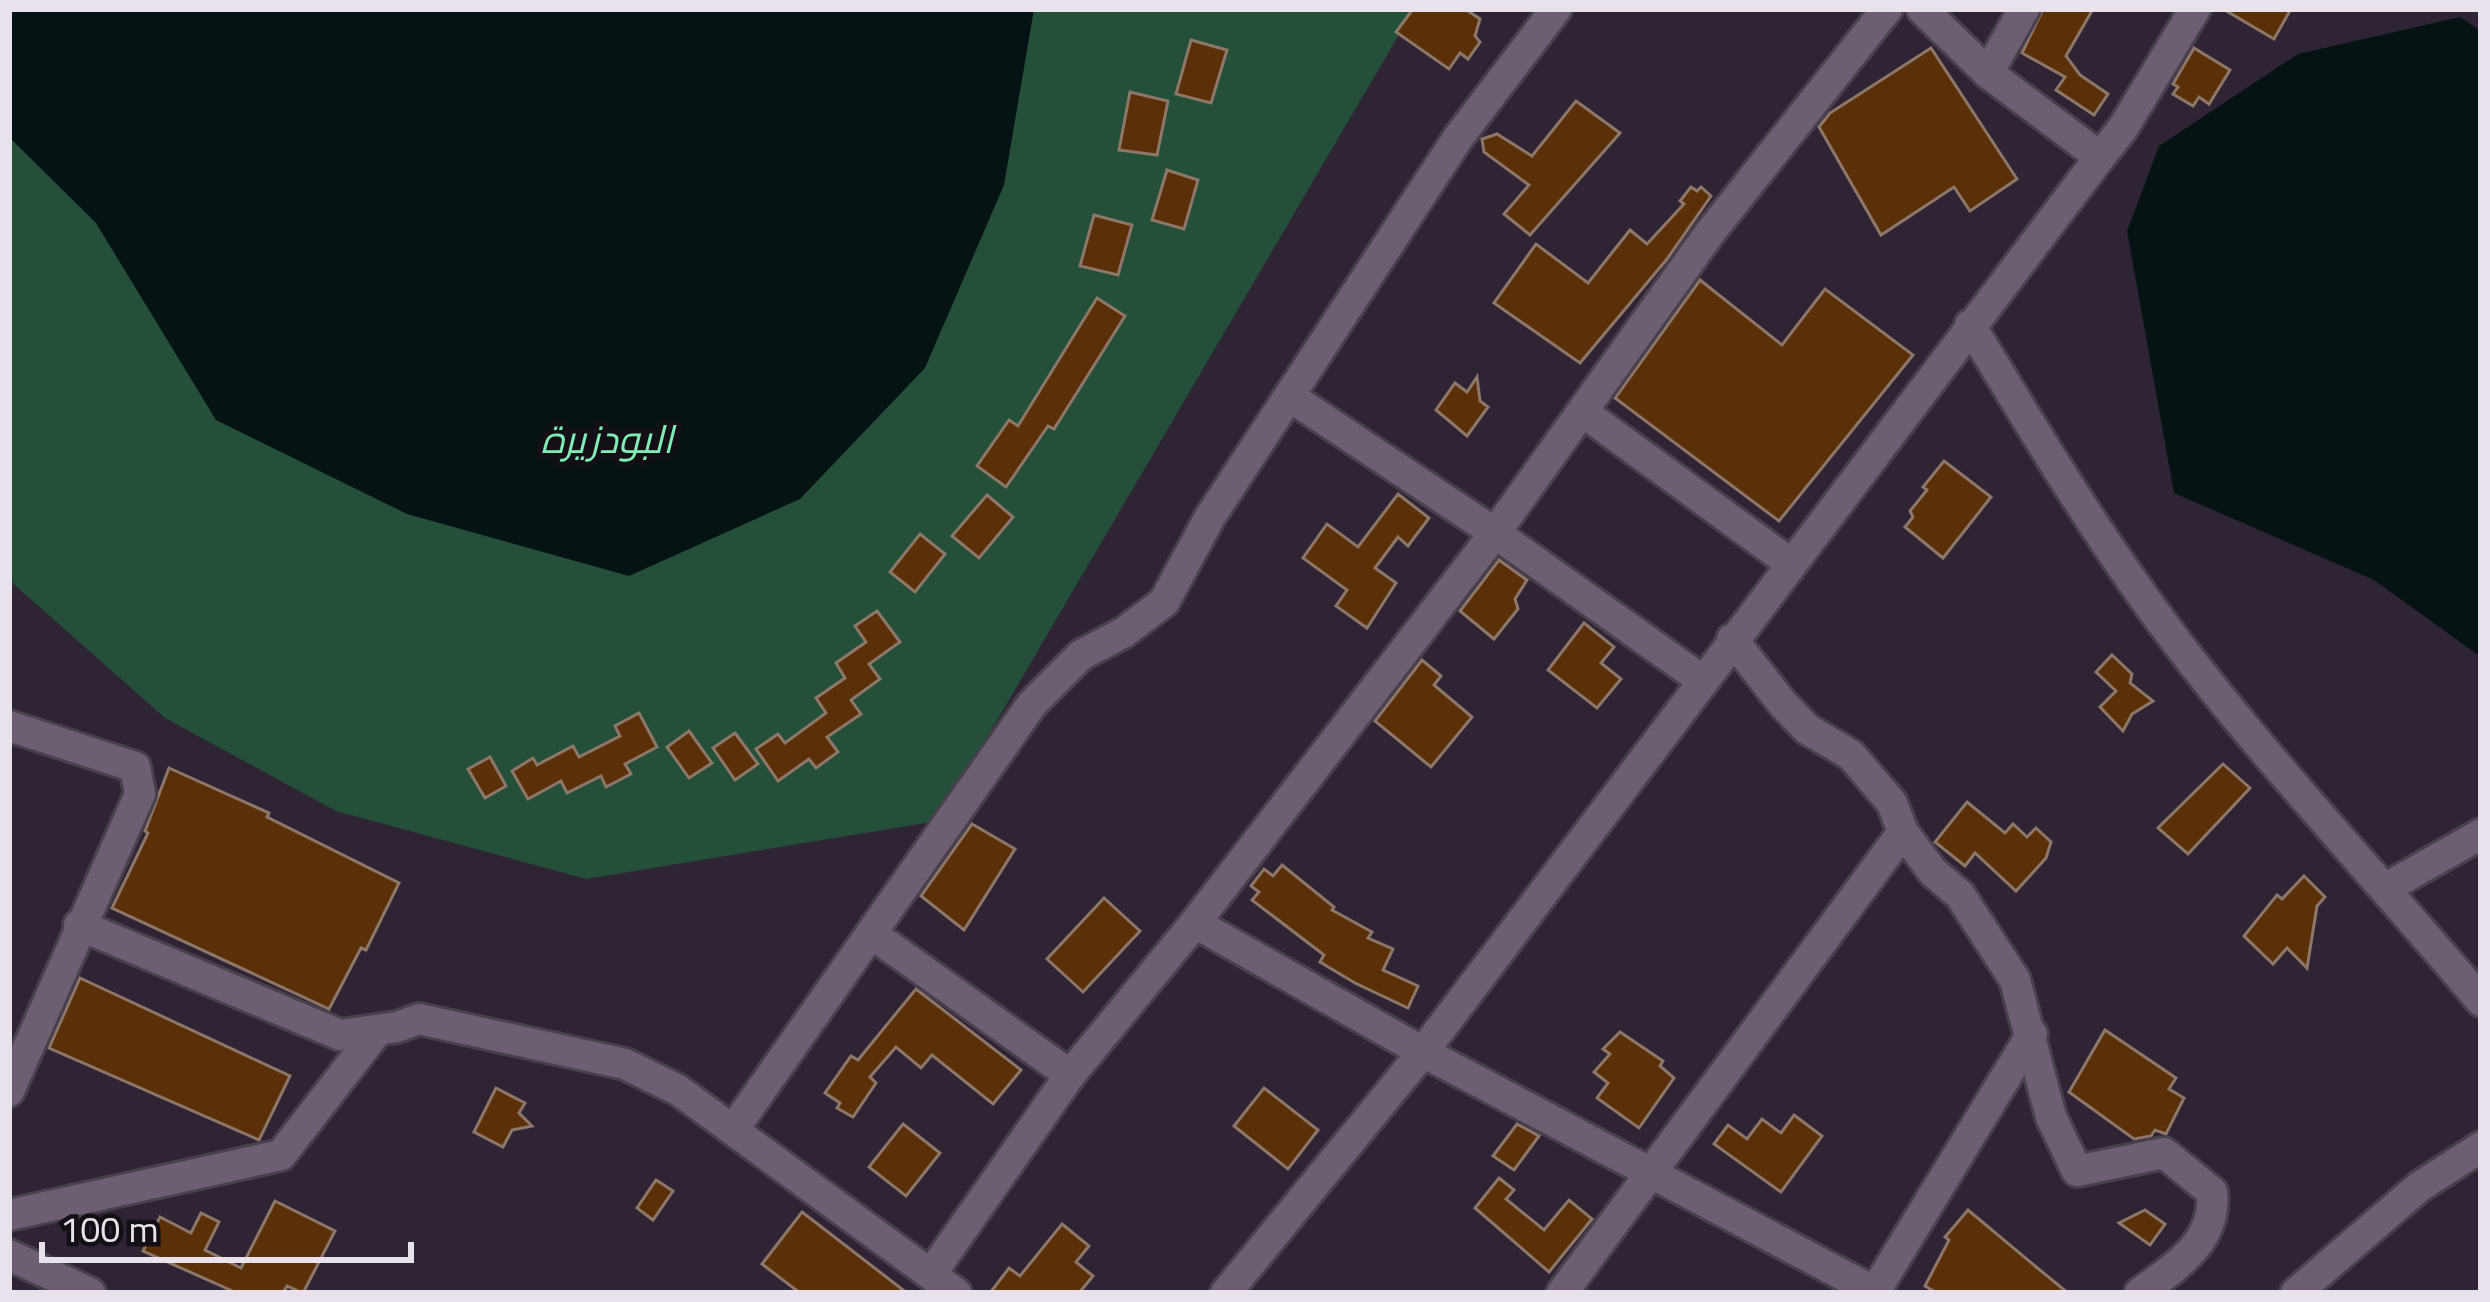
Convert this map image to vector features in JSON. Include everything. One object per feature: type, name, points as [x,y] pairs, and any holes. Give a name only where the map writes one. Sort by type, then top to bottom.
[{"type":"street","points":[[733,1130],[1032,704],[1081,655],[1123,633],[1164,602],[1210,517],[1458,138],[1556,9]]},
{"type":"street","points":[[79,925],[340,1035],[419,1019],[625,1064],[678,1090],[944,1284],[1070,1075],[1195,923],[1495,533],[1709,234],[1886,9]]},
{"type":"street","points":[[1922,9],[1988,73],[2100,157]]},
{"type":"street","points":[[1988,73],[2024,9]]},
{"type":"street","points":[[1226,1293],[1423,1052],[2123,128],[2195,9]]},
{"type":"street","points":[[1970,325],[2067,485],[2144,597],[2215,689],[2481,1000]]},
{"type":"street","points":[[1289,396],[1495,533],[1702,680]]},
{"type":"street","points":[[1583,412],[1790,563]]},
{"type":"street","points":[[1732,639],[1808,729],[1851,754],[1892,803],[1904,832],[1933,872],[1960,895],[2015,980],[2050,1117],[2077,1171],[2164,1154],[2212,1192],[2215,1216],[2189,1257],[2140,1293]]},
{"type":"street","points":[[9,726],[135,767],[140,780],[140,794],[9,1091]]},
{"type":"street","points":[[1562,1293],[1904,832]]},
{"type":"street","points":[[2386,888],[2481,834]]},
{"type":"street","points":[[1195,923],[1423,1052],[1874,1293],[2032,1034]]},
{"type":"street","points":[[872,934],[1070,1075]]},
{"type":"street","points":[[9,1215],[281,1155],[377,1031]]},
{"type":"street","points":[[2296,1293],[2419,1187],[2481,1147]]},
{"type":"street","points":[[9,1255],[90,1293]]},
{"type":"green space","name":"البودزيرة","points":[[9,9],[1414,9],[938,821],[586,879],[336,811],[165,718],[9,580]]},
{"type":"shaded area","points":[[9,9],[1034,9],[1004,185],[925,368],[800,499],[629,576],[407,514],[216,420],[96,223],[9,137]]},
{"type":"shaded area","points":[[2460,17],[2481,31],[2481,657],[2374,580],[2174,493],[2127,231],[2159,146],[2298,54]]},
{"type":"building","points":[[1413,9],[1465,9],[1480,19],[1475,36],[1480,42],[1468,59],[1460,53],[1449,69],[1396,32]]},
{"type":"building","points":[[2043,9],[2093,9],[2066,56],[2080,75],[2108,94],[2094,115],[2056,90],[2065,77],[2022,53]]},
{"type":"building","points":[[2223,9],[2291,9],[2274,39]]},
{"type":"building","points":[[1191,40],[1227,50],[1211,103],[1176,94]]},
{"type":"building","points":[[1931,48],[2017,179],[1970,211],[1954,187],[1881,235],[1819,127],[1830,113]]},
{"type":"building","points":[[2194,48],[2230,70],[2209,104],[2199,97],[2193,106],[2173,94],[2178,87],[2173,84]]},
{"type":"building","points":[[1130,92],[1168,101],[1157,155],[1119,150]]},
{"type":"building","points":[[1576,101],[1620,133],[1530,235],[1504,214],[1529,185],[1484,152],[1482,139],[1497,134],[1532,156]]},
{"type":"building","points":[[1167,170],[1198,180],[1184,229],[1152,220]]},
{"type":"building","points":[[1691,187],[1697,191],[1701,187],[1711,196],[1667,259],[1580,363],[1494,303],[1536,244],[1588,283],[1630,230],[1647,244],[1684,204],[1680,201]]},
{"type":"building","points":[[1094,215],[1132,225],[1118,275],[1080,266]]},
{"type":"building","points":[[1700,280],[1782,345],[1825,289],[1913,355],[1779,521],[1615,398]]},
{"type":"building","points":[[1097,298],[1125,316],[1054,429],[1048,426],[1006,487],[977,466],[1009,420],[1018,426]]},
{"type":"building","points":[[1477,377],[1480,401],[1488,407],[1467,436],[1436,410],[1455,383],[1467,392]]},
{"type":"building","points":[[1944,461],[1991,497],[1943,558],[1905,527],[1913,517],[1910,511],[1927,490],[1923,487]]},
{"type":"building","points":[[1398,494],[1429,518],[1408,546],[1398,537],[1375,568],[1396,583],[1367,628],[1336,606],[1347,590],[1303,558],[1327,524],[1358,547]]},
{"type":"building","points":[[987,495],[1013,517],[979,558],[952,536]]},
{"type":"building","points":[[920,534],[945,554],[915,592],[890,572]]},
{"type":"building","points":[[1499,560],[1527,580],[1515,599],[1518,609],[1494,639],[1460,611]]},
{"type":"building","points":[[877,611],[900,642],[869,664],[880,679],[851,700],[861,714],[827,737],[838,752],[816,768],[809,759],[778,781],[756,749],[778,734],[785,743],[826,713],[816,698],[845,678],[836,663],[866,642],[855,626]]},
{"type":"building","points":[[1584,623],[1614,647],[1601,663],[1621,679],[1597,708],[1548,670]]},
{"type":"building","points":[[2112,655],[2132,674],[2130,683],[2153,701],[2132,714],[2123,731],[2100,707],[2116,691],[2096,672]]},
{"type":"building","points":[[1422,660],[1441,676],[1434,685],[1472,717],[1431,767],[1375,721]]},
{"type":"building","points":[[639,713],[657,747],[625,764],[631,774],[606,787],[601,776],[567,793],[561,781],[528,799],[512,771],[533,758],[537,765],[573,746],[579,757],[620,736],[615,726]]},
{"type":"building","points":[[689,731],[712,763],[689,778],[667,747]]},
{"type":"building","points":[[735,733],[758,764],[735,780],[713,748]]},
{"type":"building","points":[[490,757],[506,786],[485,798],[468,769]]},
{"type":"building","points":[[2223,764],[2250,788],[2188,854],[2158,828]]},
{"type":"building","points":[[169,768],[269,813],[267,817],[399,883],[366,950],[361,948],[329,1009],[112,908],[148,833]]},
{"type":"building","points":[[1967,802],[2005,833],[2013,824],[2027,837],[2036,828],[2051,842],[2046,858],[2016,891],[1975,853],[1965,866],[1935,842]]},
{"type":"building","points":[[972,824],[1015,849],[964,930],[921,896]]},
{"type":"building","points":[[1282,865],[1332,910],[1372,932],[1368,938],[1393,949],[1383,970],[1418,986],[1408,1008],[1320,962],[1324,955],[1252,900],[1259,892],[1251,886],[1264,869],[1273,876]]},
{"type":"building","points":[[2304,876],[2325,897],[2317,906],[2307,968],[2287,948],[2273,964],[2244,936],[2277,895],[2282,899]]},
{"type":"building","points":[[1104,898],[1140,931],[1083,992],[1047,959]]},
{"type":"building","points":[[80,978],[290,1076],[259,1140],[49,1048]]},
{"type":"building","points":[[916,989],[1021,1070],[993,1104],[932,1055],[921,1068],[896,1047],[870,1077],[876,1083],[853,1117],[837,1108],[840,1103],[825,1093],[851,1056],[858,1060]]},
{"type":"building","points":[[2105,1030],[2176,1078],[2169,1089],[2184,1098],[2166,1134],[2155,1130],[2151,1136],[2134,1139],[2069,1092]]},
{"type":"building","points":[[1620,1032],[1663,1061],[1660,1066],[1674,1078],[1639,1128],[1597,1098],[1608,1083],[1594,1072],[1610,1054],[1603,1049]]},
{"type":"building","points":[[496,1088],[525,1103],[519,1113],[532,1126],[512,1130],[503,1147],[474,1132]]},
{"type":"building","points":[[1264,1088],[1318,1130],[1288,1169],[1234,1126]]},
{"type":"building","points":[[1794,1115],[1822,1136],[1781,1192],[1714,1144],[1728,1125],[1747,1139],[1762,1119],[1781,1133]]},
{"type":"building","points":[[903,1124],[940,1153],[906,1196],[869,1167]]},
{"type":"building","points":[[1517,1124],[1539,1136],[1514,1170],[1493,1156]]},
{"type":"building","points":[[1499,1178],[1514,1190],[1506,1199],[1544,1230],[1569,1200],[1592,1219],[1549,1272],[1475,1208]]},
{"type":"building","points":[[656,1180],[673,1191],[653,1220],[637,1208]]},
{"type":"building","points":[[275,1201],[335,1231],[303,1293],[287,1286],[283,1293],[237,1293],[143,1251],[160,1217],[191,1233],[201,1213],[219,1222],[205,1250],[241,1268]]},
{"type":"building","points":[[1968,1210],[2068,1293],[1937,1293],[1925,1286],[1949,1240],[1945,1237]]},
{"type":"building","points":[[2145,1210],[2165,1224],[2150,1245],[2119,1223]]},
{"type":"building","points":[[802,1212],[907,1293],[800,1293],[762,1264]]},
{"type":"building","points":[[1062,1224],[1089,1246],[1076,1262],[1093,1276],[1079,1293],[990,1293],[1009,1268],[1020,1276]]}]
